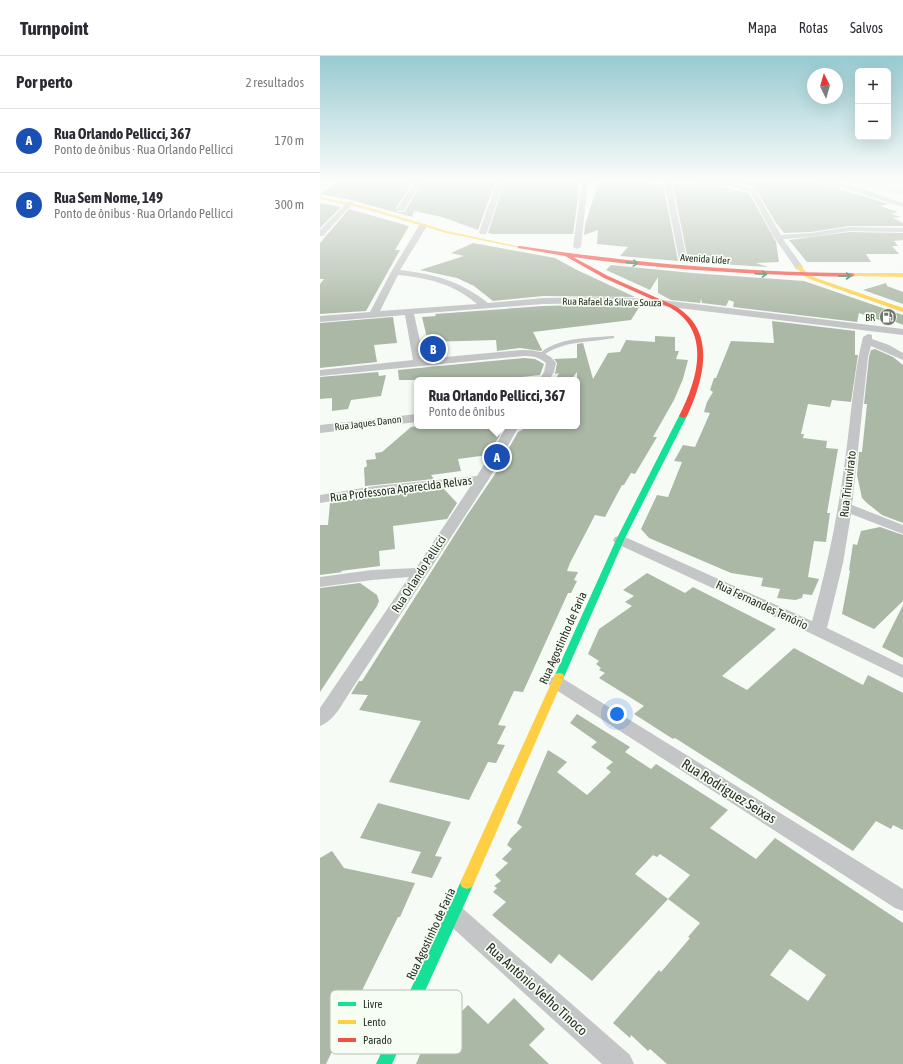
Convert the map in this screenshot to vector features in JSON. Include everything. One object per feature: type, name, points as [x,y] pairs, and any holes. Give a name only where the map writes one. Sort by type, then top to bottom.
[{"type":"main road","points":[[429,227],[483,237]]},
{"type":"main road","points":[[456,227],[483,237]]},
{"type":"main road","name":"Avenida Líder","points":[[483,237],[683,260],[799,267],[903,267]]},
{"type":"main road","name":"Avenida Líder","points":[[483,237],[566,254],[684,269],[806,275],[903,276]]},
{"type":"main road","name":"Rua Agostinho de Faria","points":[[418,990],[620,540],[694,393],[700,375],[700,344],[696,331],[685,316],[677,309],[579,264],[566,254]]},
{"type":"main road","points":[[799,267],[806,275],[903,310]]},
{"type":"main road","name":"Rua Agostinho de Faria","points":[[384,1064],[389,1054]]},
{"type":"street","points":[[373,315],[395,272],[422,227]]},
{"type":"street","points":[[483,237],[486,227]]},
{"type":"street","points":[[578,247],[580,227]]},
{"type":"street","points":[[676,227],[683,260]]},
{"type":"street","points":[[773,227],[799,267]]},
{"type":"street","points":[[778,237],[811,235],[849,229],[903,230]]},
{"type":"street","points":[[791,255],[796,246],[811,235]]},
{"type":"street","points":[[593,258],[590,264],[594,271]]},
{"type":"street","points":[[395,272],[432,277],[452,282],[468,291],[486,306]]},
{"type":"street","name":"Rua Rafael da Silva e Souza","points":[[320,319],[580,300],[625,300],[662,302],[865,335]]},
{"type":"street","points":[[409,312],[419,363]]},
{"type":"street","points":[[865,335],[887,338],[894,336],[900,331]]},
{"type":"street","points":[[865,335],[903,357]]},
{"type":"street","name":"Rua Triunvirato","points":[[818,630],[834,569],[846,507],[865,335]]},
{"type":"street","points":[[320,373],[520,353],[540,355],[548,358],[551,363],[549,372],[546,377]]},
{"type":"street","name":"Rua Jaques Danon","points":[[320,430],[414,418]]},
{"type":"street","name":"Rua Orlando Pellicci","points":[[320,719],[344,688],[482,479],[511,429]]},
{"type":"street","name":"Rua Professora Aparecida Relvas","points":[[320,499],[375,490],[482,479]]},
{"type":"street","points":[[846,507],[903,530]]},
{"type":"street","name":"Rua Fernandes Tenório","points":[[620,540],[818,630],[903,672]]},
{"type":"street","points":[[320,582],[372,575],[420,572]]},
{"type":"street","name":"Rua Rodriguez Seixas","points":[[556,682],[903,901]]},
{"type":"street","name":"Rua Antônio Velho Tinoco","points":[[453,914],[621,1064]]},
{"type":"lane","points":[[540,355],[547,349],[558,344],[612,337]]},
{"type":"building","points":[[334,227],[408,227],[395,250],[400,250],[366,311],[320,314],[320,284],[324,279],[320,279],[320,243]]},
{"type":"building","points":[[470,227],[479,227],[478,230]]},
{"type":"building","points":[[490,227],[574,227],[573,234],[488,233]]},
{"type":"building","points":[[585,227],[671,227],[678,261],[620,256],[628,247],[597,244],[598,230],[584,235]]},
{"type":"building","points":[[681,227],[768,227],[776,242],[779,262],[756,263],[768,267],[686,262],[688,260]]},
{"type":"building","points":[[779,227],[842,227],[811,232],[784,233]]},
{"type":"building","points":[[849,232],[903,233],[903,240],[894,241],[898,246],[892,246],[899,254],[866,254],[871,262],[807,262],[789,240]]},
{"type":"building","points":[[473,243],[555,258],[635,297],[543,296],[493,301],[474,286],[457,278],[420,270],[464,256],[451,253]]},
{"type":"building","points":[[611,265],[692,273],[804,281],[903,315],[903,325],[891,320],[885,322],[859,313],[857,322],[733,307],[734,302],[729,300],[726,306],[702,303],[701,299],[700,303],[671,300],[658,293],[658,277],[650,290],[606,270]]},
{"type":"building","points":[[886,283],[887,286],[903,292],[903,304],[863,290]]},
{"type":"building","points":[[617,304],[640,306],[631,320],[533,332],[542,350],[541,351],[520,348],[497,351],[496,340],[428,342],[422,317],[436,316],[435,314],[543,306]]},
{"type":"building","points":[[393,317],[397,343],[374,345],[377,362],[320,368],[320,323]]},
{"type":"building","points":[[772,321],[855,331],[855,355],[858,355],[851,402],[832,400],[830,407],[808,404],[801,434],[804,434],[803,438],[827,441],[826,448],[838,449],[827,513],[830,513],[826,542],[814,541],[808,577],[819,579],[812,595],[803,594],[802,598],[795,600],[777,598],[780,589],[761,586],[763,578],[731,573],[649,538],[641,529],[657,495],[668,497],[682,462],[674,461],[683,445],[695,447],[710,413],[704,412],[707,402],[713,392],[710,390],[714,378],[716,378],[731,341],[774,343]]},
{"type":"building","points":[[655,336],[675,337],[675,351],[679,351],[676,359],[688,360],[683,379],[674,400],[653,437],[657,437],[635,474],[631,473],[624,485],[622,485],[605,517],[595,515],[570,563],[567,571],[578,572],[574,580],[577,581],[571,593],[568,593],[523,692],[514,691],[498,725],[506,726],[497,744],[505,745],[496,763],[488,762],[469,800],[389,782],[421,721],[359,710],[368,695],[351,694],[359,681],[362,681],[466,517],[510,452],[506,453],[518,432],[523,429],[580,429],[580,377],[577,377],[577,372],[573,377],[557,377],[559,373],[555,374],[557,363],[554,359],[577,358],[577,344],[583,343],[593,379],[608,353],[620,352],[626,340],[655,342]]},
{"type":"building","points":[[875,349],[893,357],[903,365],[903,523],[882,515],[862,498],[857,475],[859,452],[862,452],[867,404],[864,404],[869,357],[871,350]]},
{"type":"building","points":[[524,358],[535,359],[544,364],[540,375],[522,377],[414,377],[414,380],[399,380],[398,370]]},
{"type":"building","points":[[378,372],[379,376],[386,375],[381,396],[351,400],[348,409],[332,411],[332,398],[320,399],[320,377]]},
{"type":"building","points":[[411,427],[414,427],[414,429],[498,429],[500,435],[488,455],[458,459],[461,471],[431,475],[434,479],[365,486],[364,468],[367,466],[366,460],[376,459],[375,453],[382,452]]},
{"type":"building","points":[[443,488],[457,503],[447,519],[393,526],[395,549],[379,551],[380,566],[320,575],[320,525],[328,525],[330,503],[375,495]]},
{"type":"building","points":[[880,527],[903,535],[903,601],[874,629],[842,614],[850,571],[853,544],[857,545],[861,531]]},
{"type":"building","points":[[647,573],[685,593],[693,587],[776,629],[722,676],[747,690],[794,648],[863,685],[868,675],[903,693],[903,830],[893,825],[891,829],[876,821],[853,851],[675,738],[673,739],[634,714],[644,706],[599,678],[605,673],[599,670],[601,668],[596,664],[599,661],[588,654],[599,629],[632,606],[625,602],[634,596],[623,590]]},
{"type":"building","points":[[360,583],[377,595],[379,601],[320,692],[320,588]]},
{"type":"building","points":[[903,605],[903,658],[882,647]]},
{"type":"building","points":[[577,714],[630,747],[625,752],[651,769],[656,764],[728,810],[710,828],[756,859],[775,838],[903,923],[903,1064],[667,1064],[650,1049],[648,1051],[631,1035],[630,1038],[613,1023],[659,970],[661,972],[690,938],[688,937],[700,923],[668,899],[592,981],[559,954],[551,964],[492,915],[506,902],[493,892],[497,888],[494,886],[501,881],[495,875],[508,863],[502,859],[512,849],[507,845],[511,838],[522,827],[517,823],[548,750],[567,762],[557,772],[587,795],[611,772],[606,768],[613,762],[591,747],[597,742],[570,723]],"holes":[[[660,854],[690,875],[668,899],[635,874],[653,855],[657,857]],[[790,949],[826,975],[808,1001],[770,975]]]},
{"type":"building","points":[[378,803],[451,822],[435,856],[442,857],[432,878],[411,873],[421,852],[360,838]]},
{"type":"building","points":[[332,851],[344,868],[415,883],[400,917],[398,917],[362,990],[330,990],[331,1054],[326,1064],[320,1064],[320,858]]},
{"type":"building","points":[[514,998],[545,1029],[529,1045],[549,1064],[416,1064],[420,1054],[462,1054],[462,1011],[468,1005],[488,1024]]},
{"type":"traffic: fast","points":[[559,677],[620,540],[683,416]]},
{"type":"traffic: fast","points":[[418,990],[467,883]]},
{"type":"traffic: fast","points":[[384,1064],[389,1054]]},
{"type":"traffic: slow","points":[[429,227],[446,232],[520,247]]},
{"type":"traffic: slow","points":[[799,267],[806,275],[814,279],[903,310]]},
{"type":"traffic: slow","points":[[852,275],[903,275]]},
{"type":"traffic: slow","points":[[467,883],[559,677]]},
{"type":"traffic: jam","points":[[520,247],[561,254],[685,268],[768,273],[852,275]]},
{"type":"traffic: jam","points":[[566,254],[606,277],[671,306],[678,310],[689,322],[696,334],[700,347],[701,361],[695,389],[683,416]]},
{"type":"place","name":"BR","points":[[888,317]]},
{"type":"place","name":"Rua Sem Nome, 149","points":[[433,349]]},
{"type":"place","name":"Rua Orlando Pellicci, 367","points":[[497,457]]}]
